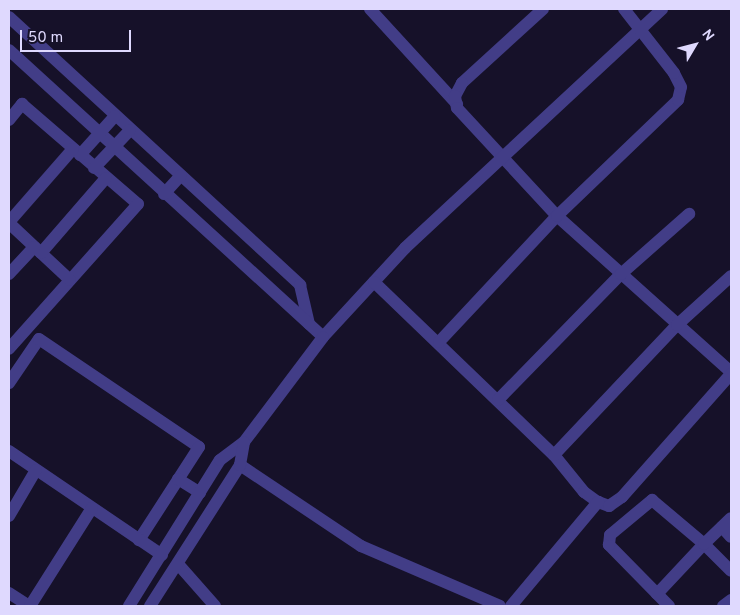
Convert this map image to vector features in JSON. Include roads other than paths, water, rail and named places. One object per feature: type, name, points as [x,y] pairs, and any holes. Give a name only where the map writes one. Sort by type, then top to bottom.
[{"type":"street","points":[[370,9],[557,216],[731,373],[622,497],[610,506],[598,502],[584,492],[554,455],[374,282]]},
{"type":"street","points":[[457,104],[455,96],[462,83],[543,9]]},
{"type":"street","points":[[438,342],[557,216],[663,116],[681,94],[674,73],[642,29],[624,9]]},
{"type":"street","points":[[129,606],[162,556],[220,460],[244,442],[323,337],[374,282],[501,156],[662,9]]},
{"type":"street","points":[[9,17],[300,285],[309,324]]},
{"type":"street","points":[[9,50],[112,148],[323,337]]},
{"type":"street","points":[[9,120],[22,104],[138,204],[9,348]]},
{"type":"street","points":[[70,280],[9,222],[115,116]]},
{"type":"street","points":[[94,168],[130,130]]},
{"type":"street","points":[[164,194],[181,175]]},
{"type":"street","points":[[9,274],[38,250],[106,178]]},
{"type":"street","points":[[498,400],[621,274],[689,214]]},
{"type":"street","points":[[554,455],[677,325],[731,276]]},
{"type":"street","points":[[9,383],[39,339],[199,447],[139,540]]},
{"type":"street","points":[[150,606],[240,465],[244,442]]},
{"type":"street","points":[[9,452],[162,556]]},
{"type":"street","points":[[240,465],[361,546],[500,606]]},
{"type":"street","points":[[9,516],[36,470]]},
{"type":"street","points":[[178,479],[200,494]]},
{"type":"street","points":[[669,606],[609,545],[610,535],[652,500],[704,544],[731,571]]},
{"type":"street","points":[[512,606],[598,502]]},
{"type":"street","points":[[9,594],[29,606],[92,508]]},
{"type":"street","points":[[657,594],[731,518]]},
{"type":"street","points":[[722,527],[731,537]]},
{"type":"street","points":[[178,564],[215,606]]},
{"type":"street","points":[[724,606],[731,600]]}]
